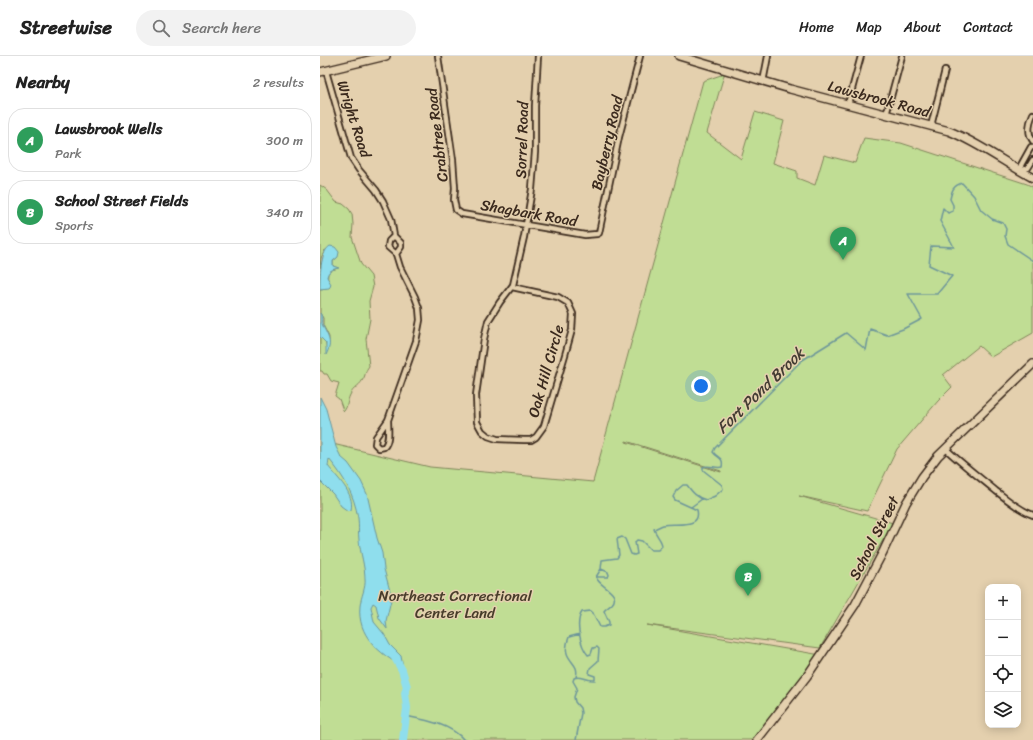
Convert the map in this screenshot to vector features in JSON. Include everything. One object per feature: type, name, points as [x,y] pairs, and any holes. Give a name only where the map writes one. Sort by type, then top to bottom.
[{"type":"street","points":[[323,72],[386,56]]},
{"type":"street","name":"Crabtree Road","points":[[438,56],[453,160],[455,188],[454,200],[457,211]]},
{"type":"street","name":"Sorrel Road","points":[[526,225],[534,174],[535,106],[538,56]]},
{"type":"street","name":"Bayberry Road","points":[[597,234],[599,233],[603,218],[619,138],[640,56]]},
{"type":"street","name":"Lawsbrook Road","points":[[679,56],[691,58],[709,66],[764,82],[932,126],[966,138],[1033,178]]},
{"type":"street","points":[[764,82],[768,56]]},
{"type":"street","points":[[848,104],[861,56]]},
{"type":"street","points":[[886,114],[902,56]]},
{"type":"street","points":[[932,126],[945,70]]},
{"type":"street","name":"Wright Road","points":[[323,72],[349,152],[359,170],[383,201],[391,219],[394,236],[400,240],[402,245],[396,254]]},
{"type":"street","points":[[1033,114],[1029,128],[1030,136],[1033,141]]},
{"type":"street","points":[[1033,147],[1031,147],[1021,165],[1021,172],[1028,168],[1033,160]]},
{"type":"street","name":"Shagbark Road","points":[[457,211],[462,214],[585,235],[597,234]]},
{"type":"street","name":"Oak Hill Circle","points":[[512,287],[558,297],[568,303],[573,314],[572,330],[544,426],[536,437],[531,440],[497,439],[488,436],[478,426],[476,395],[488,321],[512,287],[518,268],[526,225]]},
{"type":"street","name":"Wright Road","points":[[388,420],[388,442],[384,447],[379,448],[375,444],[376,436],[388,420],[416,341],[420,320],[419,308],[415,297],[400,267],[396,254],[388,245],[389,241],[394,236]]},
{"type":"street","name":"School Street","points":[[758,740],[833,639],[873,572],[912,492],[929,467],[1033,364]]},
{"type":"street","points":[[946,449],[964,466],[1012,503],[1025,512],[1033,515]]},
{"type":"green space","name":"Northeast Correctional Center Land","points":[[727,65],[707,133],[741,159],[755,112],[784,121],[773,163],[797,171],[797,178],[815,185],[824,155],[855,163],[864,138],[901,143],[1033,187],[1033,333],[991,357],[979,346],[943,375],[952,387],[897,449],[867,511],[799,496],[893,523],[820,648],[647,625],[821,655],[755,740],[320,740],[320,441],[430,467],[593,482],[703,81],[721,75]],"holes":[[[626,441],[721,471],[721,472]]]},
{"type":"green space","points":[[320,185],[327,190],[336,202],[343,204],[352,214],[352,237],[361,264],[371,276],[373,287],[369,301],[370,319],[366,339],[369,366],[361,383],[351,393],[344,411],[339,399],[335,396],[339,383],[331,381],[327,374],[320,371],[320,337],[326,343],[327,352],[329,337],[323,325],[323,318],[320,313],[320,289],[327,288],[328,273],[338,268],[333,266],[333,261],[338,257],[325,250],[321,258],[320,268]]},
{"type":"water","points":[[330,246],[335,247],[339,252],[338,257],[333,261],[333,266],[339,268],[328,273],[327,277],[331,284],[330,287],[320,289],[322,259]]},
{"type":"water","points":[[320,313],[322,316],[322,324],[329,340],[329,347],[326,355],[326,343],[320,337]]},
{"type":"water","points":[[320,397],[326,409],[336,447],[341,457],[348,463],[361,481],[367,494],[382,553],[391,600],[386,621],[387,629],[379,618],[376,605],[373,603],[371,607],[374,622],[384,634],[390,645],[401,656],[403,667],[386,656],[371,642],[362,626],[360,606],[365,586],[365,579],[360,549],[358,518],[354,501],[348,486],[329,459],[328,466],[348,492],[352,504],[351,510],[348,511],[341,506],[333,494],[320,481]]},
{"type":"waterway","name":"Fort Pond Brook","points":[[576,740],[581,713],[580,708],[575,702],[574,697],[577,688],[573,681],[574,678],[577,677],[595,680],[595,676],[589,674],[590,668],[598,661],[599,649],[597,647],[593,648],[591,654],[588,655],[585,651],[579,634],[580,616],[582,612],[590,611],[594,615],[600,627],[609,625],[604,611],[612,604],[614,596],[596,577],[601,569],[602,560],[617,558],[619,555],[617,539],[622,537],[625,539],[631,554],[634,555],[637,554],[635,542],[637,540],[642,541],[651,550],[658,550],[662,544],[654,529],[668,524],[691,523],[695,520],[697,510],[675,500],[673,497],[676,491],[683,485],[687,485],[700,498],[706,500],[715,496],[723,489],[722,485],[703,470],[703,467],[722,467],[722,461],[713,452],[715,448],[801,361],[846,333],[866,350],[870,329],[887,335],[922,319],[908,294],[937,294],[952,276],[929,265],[931,246],[954,247],[940,221],[943,208],[948,213],[953,211],[953,205],[950,199],[952,191],[955,187],[962,183],[974,196],[981,210],[992,219],[1003,223],[1006,229],[1005,236],[1008,244],[1033,261]]},
{"type":"waterway","name":"Fort Pond Brook","points":[[691,507],[702,499]]},
{"type":"waterway","name":"Fort Pond Brook","points":[[596,577],[608,577],[608,572],[601,569]]},
{"type":"waterway","name":"Fort Pond Brook","points":[[576,677],[576,667],[568,656],[567,645],[569,637],[580,634]]},
{"type":"waterway","points":[[394,656],[402,670],[407,687],[405,693],[407,708],[403,740]]},
{"type":"waterway","name":"Fort Pond Brook","points":[[406,716],[445,726],[464,740]]},
{"type":"place","name":"Lawsbrook Wells","points":[[843,260]]},
{"type":"place","name":"School Street Fields","points":[[748,596]]}]
